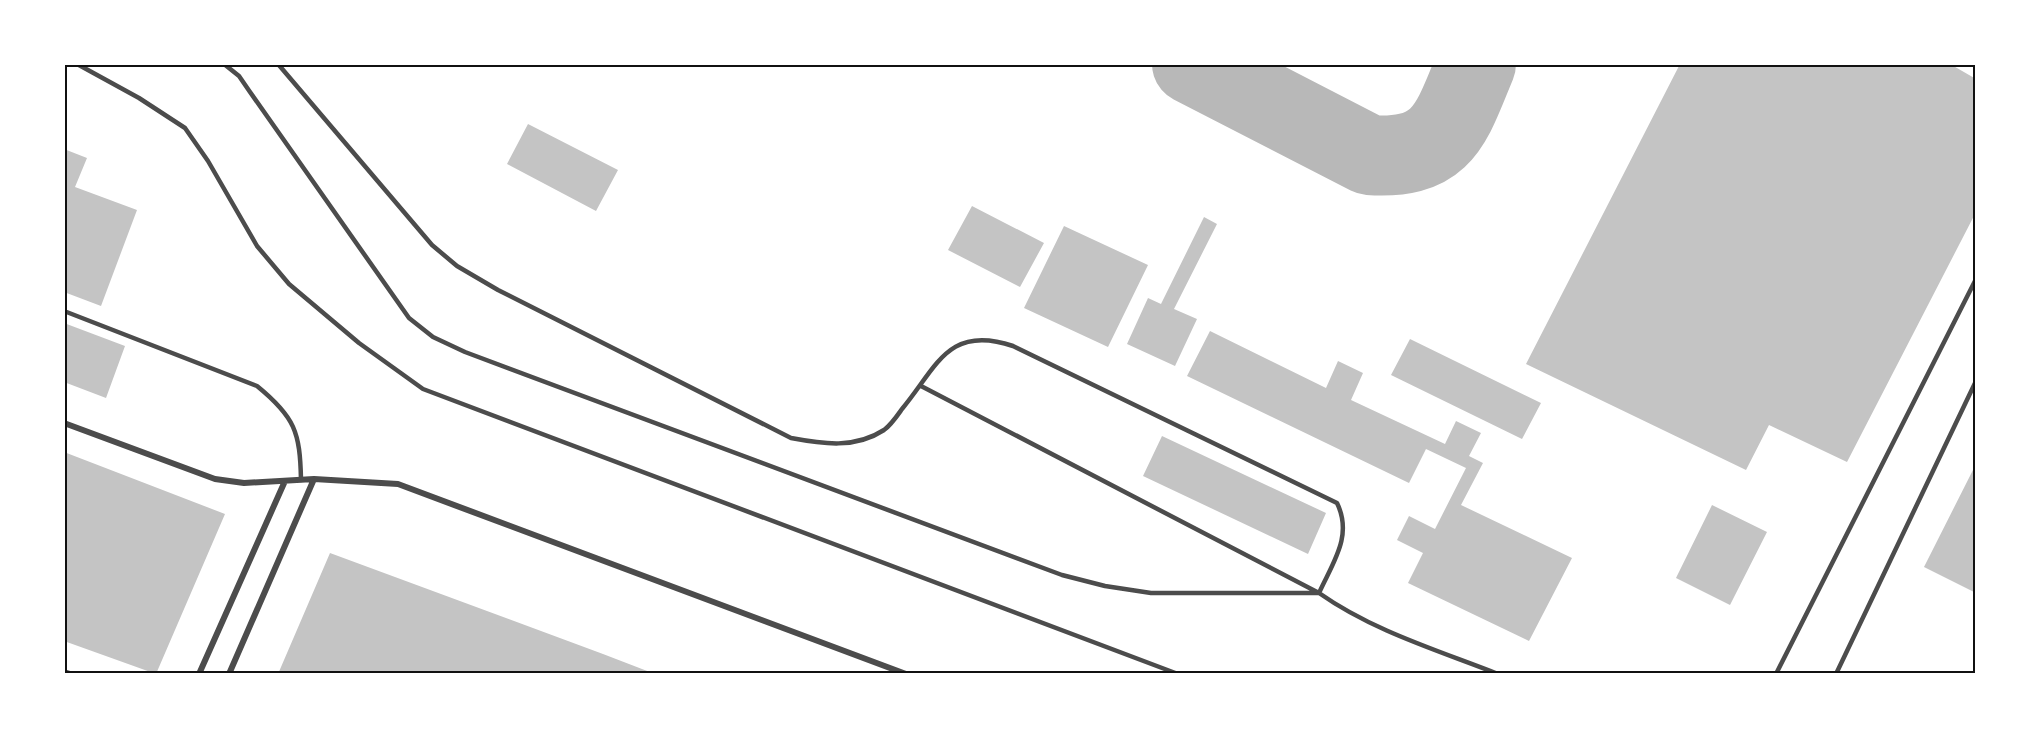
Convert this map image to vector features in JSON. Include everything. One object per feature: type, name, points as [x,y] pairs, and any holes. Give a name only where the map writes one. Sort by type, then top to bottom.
[{"type":"street","points":[[64,423],[215,479],[244,483],[314,479],[398,484],[906,674]]},
{"type":"street","points":[[229,674],[314,479]]},
{"type":"street","points":[[200,674],[285,481]]},
{"type":"street","points":[[64,672],[70,674]]},
{"type":"lane","points":[[77,64],[139,98],[185,128],[208,161],[256,246],[289,284],[359,343],[423,389],[1178,674]]},
{"type":"lane","points":[[224,64],[245,84],[409,318],[433,337],[476,356],[1062,574],[1105,586],[1151,593],[1319,593]]},
{"type":"lane","points":[[278,64],[432,245],[457,266],[498,290],[791,438],[829,445],[861,441],[886,429],[921,387],[944,354],[963,342],[994,340],[1012,346],[1322,493],[1337,503],[1345,519],[1344,536],[1319,593]]},
{"type":"lane","points":[[1776,674],[1976,279]]},
{"type":"lane","points":[[64,311],[257,386],[276,401],[291,419],[300,446],[301,480]]},
{"type":"lane","points":[[1836,674],[1976,381]]},
{"type":"lane","points":[[921,387],[1319,593],[1348,614],[1389,633],[1498,674]]},
{"type":"building","points":[[1680,64],[1950,64],[1976,79],[1976,212],[1847,462],[1769,425],[1746,470],[1526,364]]},
{"type":"building","points":[[528,124],[618,170],[596,211],[507,164]]},
{"type":"building","points":[[64,149],[87,158],[75,187],[137,210],[101,306],[64,292]]},
{"type":"building","points":[[972,206],[1044,243],[1020,287],[948,250]]},
{"type":"building","points":[[1204,217],[1217,224],[1174,309],[1197,319],[1175,366],[1127,344],[1148,298],[1161,304]]},
{"type":"building","points":[[1064,226],[1148,265],[1108,347],[1024,308]]},
{"type":"building","points":[[64,323],[125,346],[106,398],[64,382]]},
{"type":"building","points":[[1210,331],[1326,388],[1338,361],[1363,373],[1351,400],[1445,444],[1456,421],[1481,433],[1469,456],[1483,463],[1461,505],[1572,558],[1529,641],[1408,583],[1423,553],[1397,540],[1409,516],[1435,529],[1466,468],[1426,449],[1409,483],[1187,376]]},
{"type":"building","points":[[1410,339],[1541,403],[1522,439],[1391,375]]},
{"type":"building","points":[[1162,436],[1326,513],[1308,554],[1143,476]]},
{"type":"building","points":[[64,452],[225,514],[156,674],[64,641]]},
{"type":"building","points":[[1976,464],[1976,593],[1924,567]]},
{"type":"building","points":[[1712,505],[1767,532],[1730,605],[1676,578]]},
{"type":"building","points":[[330,553],[603,654],[655,674],[278,674]]},
{"type":"taxiway","points":[[1192,64],[1369,155],[1394,155],[1414,151],[1429,144],[1441,134],[1451,120],[1476,64]]}]
